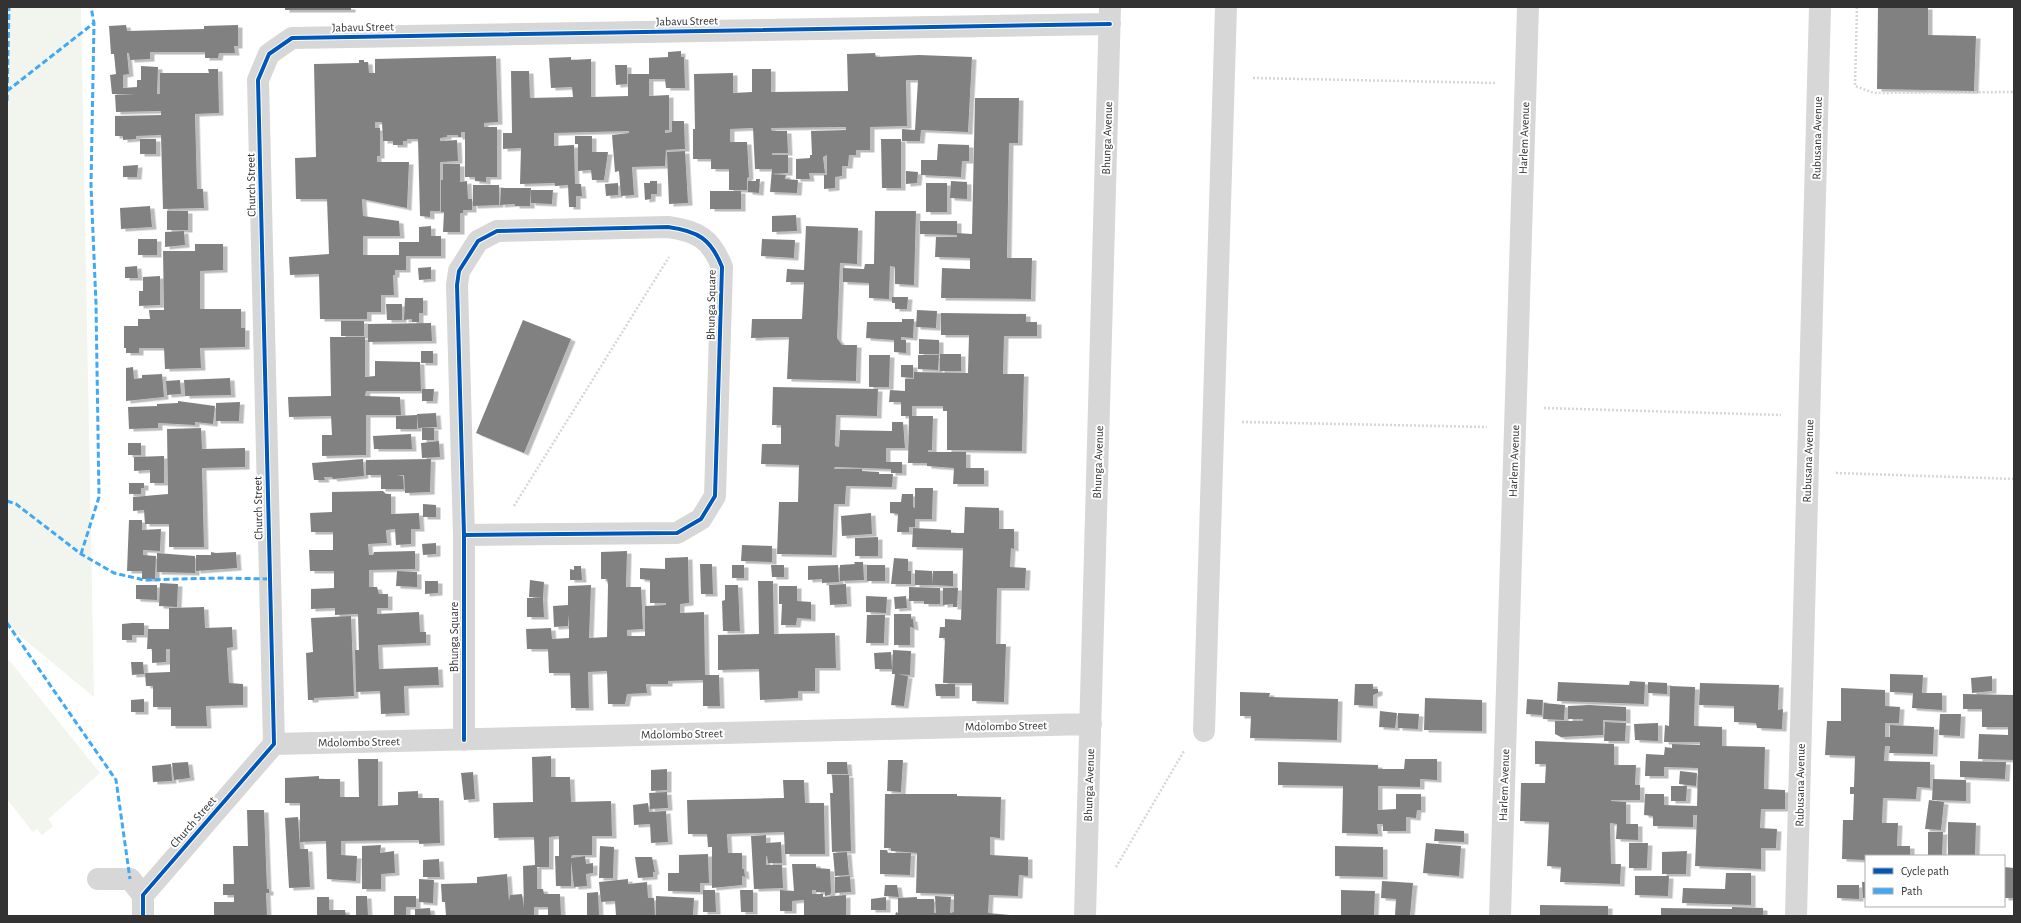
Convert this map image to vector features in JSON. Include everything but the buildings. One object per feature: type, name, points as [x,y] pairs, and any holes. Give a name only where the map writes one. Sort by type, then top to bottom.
[{"type":"street","points":[[1204,731],[1226,7]]},
{"type":"street","name":"Harlem Avenue","points":[[1500,916],[1528,7]]},
{"type":"street","name":"Rubusana Avenue","points":[[1796,916],[1820,7]]},
{"type":"street","name":"Jabavu Street","points":[[269,54],[292,38],[1110,15]]},
{"type":"street","name":"Bhunga Avenue","points":[[1085,916],[1110,15]]},
{"type":"street","name":"Church Street","points":[[143,905],[274,744],[258,80],[269,54]]},
{"type":"street","name":"Bhunga Square","points":[[464,535],[677,532],[701,519],[715,496],[722,267],[716,252],[704,237],[686,230],[668,227],[497,231],[478,241],[459,271],[457,285],[464,535],[464,740]]},
{"type":"street","name":"Mdolombo Street","points":[[274,744],[1091,724]]},
{"type":"street","points":[[98,879],[130,880],[143,905]]},
{"type":"path","points":[[1858,7],[1855,86],[1874,93],[2014,92]]},
{"type":"path","points":[[1224,77],[1526,84]]},
{"type":"path","points":[[496,535],[686,230]]},
{"type":"path","points":[[1214,422],[1515,417],[1809,416]]},
{"type":"path","points":[[1808,472],[2014,479]]},
{"type":"path","points":[[1114,871],[1124,857],[1188,744],[1204,731]]},
{"type":"shaded area","points":[[7,7],[81,7],[94,697],[7,625]]},
{"type":"shaded area","points":[[9,660],[100,773],[48,819],[53,826],[42,835],[37,829],[33,832],[7,799],[7,662]]},
{"type":"marked path","points":[[7,101],[9,7]]},
{"type":"marked path","points":[[7,91],[94,23],[91,7]]},
{"type":"marked path","points":[[81,554],[99,497],[96,304],[91,185],[94,23]]},
{"type":"marked path","points":[[7,501],[16,504],[81,554],[114,573],[144,580],[220,578],[270,579]]},
{"type":"marked path","points":[[7,623],[116,780],[130,879]]},
{"type":"cycle path","points":[[143,916],[143,895],[274,744],[258,80],[269,54],[292,38],[1110,24]]},
{"type":"cycle path","points":[[464,535],[677,533],[701,519],[715,496],[722,267],[718,257],[708,243],[702,238],[688,231],[668,227],[497,231],[478,241],[459,271],[457,285],[464,535],[464,740]]}]
